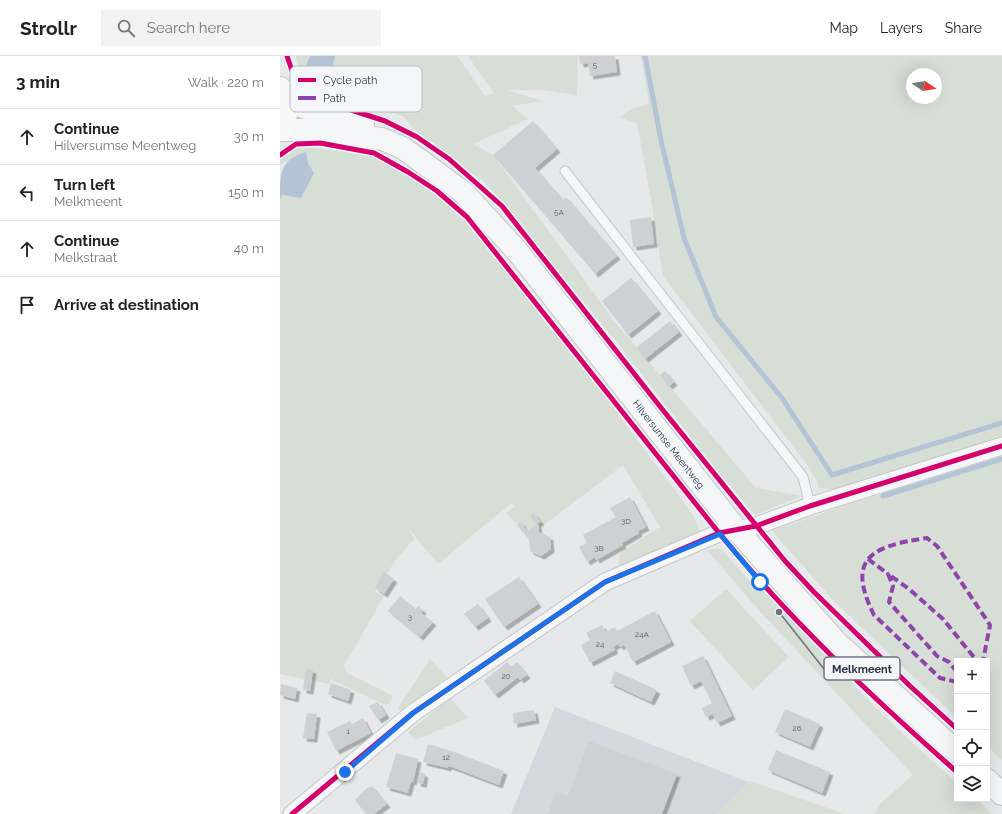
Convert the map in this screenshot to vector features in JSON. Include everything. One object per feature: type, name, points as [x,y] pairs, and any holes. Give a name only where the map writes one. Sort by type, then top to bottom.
[{"type":"main road","points":[[280,130],[286,117],[283,94]]},
{"type":"street","name":"Hilversumse Meentweg","points":[[317,112],[342,118],[367,127],[382,139]]},
{"type":"street","name":"Hilversumse Meentweg","points":[[280,130],[323,130],[382,139],[403,148],[463,192],[512,245],[736,529],[837,642],[954,749]]},
{"type":"street","points":[[292,814],[413,713],[605,582],[720,534],[736,529],[756,526],[810,506],[1002,446]]},
{"type":"street","points":[[990,783],[1002,794]]},
{"type":"lane","points":[[565,171],[803,477],[810,506]]},
{"type":"shaded area","points":[[296,56],[310,56],[306,66],[299,66]]},
{"type":"shaded area","points":[[335,56],[457,56],[485,96],[494,93],[468,56],[578,56],[577,95],[544,90],[507,90],[543,101],[512,106],[528,119],[473,144],[493,155],[615,322],[756,488],[801,496],[755,515],[702,452],[620,346],[483,180],[433,151],[403,116],[389,112],[422,112],[422,66],[333,66]]},
{"type":"shaded area","points":[[641,56],[1002,56],[1002,440],[848,487],[833,489],[818,488],[818,483],[808,466],[663,276],[637,123],[619,117],[634,108],[649,104]]},
{"type":"shaded area","points":[[306,147],[374,155],[434,193],[472,228],[567,345],[693,515],[701,535],[680,540],[618,568],[620,553],[660,527],[623,465],[529,536],[506,513],[515,506],[511,503],[438,564],[409,529],[414,539],[397,558],[375,592],[384,596],[344,666],[347,673],[393,696],[387,706],[332,680],[336,670],[329,684],[280,674],[280,199],[308,163],[308,158],[284,162],[280,166],[280,160],[285,154],[292,150]]},
{"type":"shaded area","points":[[1002,460],[1002,760],[990,749],[990,658],[954,658],[954,715],[836,603],[772,531],[849,504]]},
{"type":"shaded area","points":[[721,549],[756,588],[760,586],[881,712],[954,780],[954,802],[979,802],[993,814],[874,814],[880,804],[913,775],[755,606],[707,550]]},
{"type":"shaded area","points":[[726,589],[789,657],[753,690],[690,621]]},
{"type":"shaded area","points":[[430,659],[447,677],[403,712],[398,708]]},
{"type":"shaded area","points":[[450,698],[468,718],[415,740],[408,732]]},
{"type":"shaded area","points":[[555,707],[831,814],[511,814]]},
{"type":"shaded area","points":[[750,781],[842,813],[844,814],[717,814]]},
{"type":"water","points":[[310,56],[335,56],[332,66],[306,66]]},
{"type":"water","points":[[306,152],[308,163],[314,173],[301,198],[283,195],[280,199],[280,181],[283,168],[291,159]]},
{"type":"building","points":[[579,56],[615,56],[617,72],[590,76],[588,63],[580,64]]},
{"type":"building","points":[[533,121],[557,149],[535,168],[563,200],[566,197],[617,256],[594,274],[493,155]]},
{"type":"building","points":[[651,217],[654,244],[633,247],[630,220]]},
{"type":"building","points":[[631,278],[658,311],[628,335],[602,301]]},
{"type":"building","points":[[670,321],[679,332],[645,359],[636,348]]},
{"type":"building","points":[[665,371],[674,382],[669,386],[660,375]]},
{"type":"building","points":[[630,497],[646,527],[622,543],[623,545],[596,560],[595,557],[587,562],[579,547],[587,543],[583,535],[616,517],[610,508]]},
{"type":"building","points":[[534,513],[541,522],[538,523],[539,532],[550,537],[551,549],[541,556],[530,551],[529,539],[517,525],[521,522],[527,531],[536,525],[530,516]]},
{"type":"building","points":[[384,572],[394,579],[384,594],[375,588]]},
{"type":"building","points":[[519,577],[538,604],[504,627],[485,599]]},
{"type":"building","points":[[400,596],[416,609],[418,606],[423,610],[421,613],[433,622],[420,637],[388,611]]},
{"type":"building","points":[[478,604],[488,618],[475,627],[464,614]]},
{"type":"building","points":[[655,611],[671,642],[633,662],[624,645],[620,647],[618,644],[613,647],[615,650],[590,663],[581,645],[590,640],[586,633],[602,625],[606,632],[615,627],[617,631]]},
{"type":"building","points":[[703,656],[732,716],[717,723],[713,714],[706,717],[702,708],[712,703],[701,681],[691,686],[682,666]]},
{"type":"building","points":[[507,662],[511,667],[517,662],[527,675],[520,680],[518,677],[495,695],[484,681]]},
{"type":"building","points":[[306,668],[313,670],[310,691],[303,690]]},
{"type":"building","points":[[615,671],[657,690],[651,702],[610,683]]},
{"type":"building","points":[[331,683],[351,690],[348,701],[328,694]]},
{"type":"building","points":[[281,684],[297,688],[295,699],[280,695]]},
{"type":"building","points":[[378,702],[386,715],[378,720],[369,706]]},
{"type":"building","points":[[785,709],[820,724],[810,747],[775,732]]},
{"type":"building","points":[[534,710],[536,720],[514,724],[513,713]]},
{"type":"building","points":[[307,713],[317,714],[314,739],[303,738]]},
{"type":"building","points":[[363,718],[371,733],[336,751],[327,732],[350,721],[352,724]]},
{"type":"building","points":[[589,741],[677,774],[662,814],[548,814],[556,791],[568,796]]},
{"type":"building","points":[[428,744],[452,751],[504,771],[499,785],[452,767],[448,766],[448,768],[423,762]]},
{"type":"building","points":[[776,750],[830,772],[822,793],[768,770]]},
{"type":"building","points":[[396,753],[418,759],[413,782],[411,781],[408,793],[386,787]]},
{"type":"building","points":[[420,772],[425,774],[423,784],[417,783]]},
{"type":"building","points":[[372,786],[387,804],[374,814],[366,814],[355,800],[367,788]]},
{"type":"waterway","points":[[645,56],[661,140],[684,238],[716,317],[782,398],[832,475],[1002,423]]},
{"type":"waterway","points":[[883,496],[1002,459]]},
{"type":"marked path","points":[[954,681],[940,678],[874,615],[862,580],[864,567],[869,558],[892,545],[908,541],[927,538],[937,546],[990,625],[984,658]]},
{"type":"marked path","points":[[868,559],[888,574]]},
{"type":"marked path","points":[[954,668],[949,662],[937,656],[889,602],[893,586],[888,574],[909,589],[943,619],[975,658]]},
{"type":"cycle path","points":[[287,56],[290,66]]},
{"type":"cycle path","points":[[357,112],[385,121],[417,137],[449,159],[502,206],[662,409],[785,561],[814,592],[910,686],[954,726]]},
{"type":"cycle path","points":[[280,155],[296,144],[320,143],[374,153],[408,172],[437,191],[467,217],[746,566],[834,658],[894,716],[954,769]]},
{"type":"cycle path","points":[[292,814],[413,713],[605,582],[719,533],[756,526],[810,506],[1002,446]]},
{"type":"place","name":"Melkmeent","points":[[779,612]]},
{"type":"route","points":[[345,772],[413,713],[605,582],[720,534],[760,582]]}]
